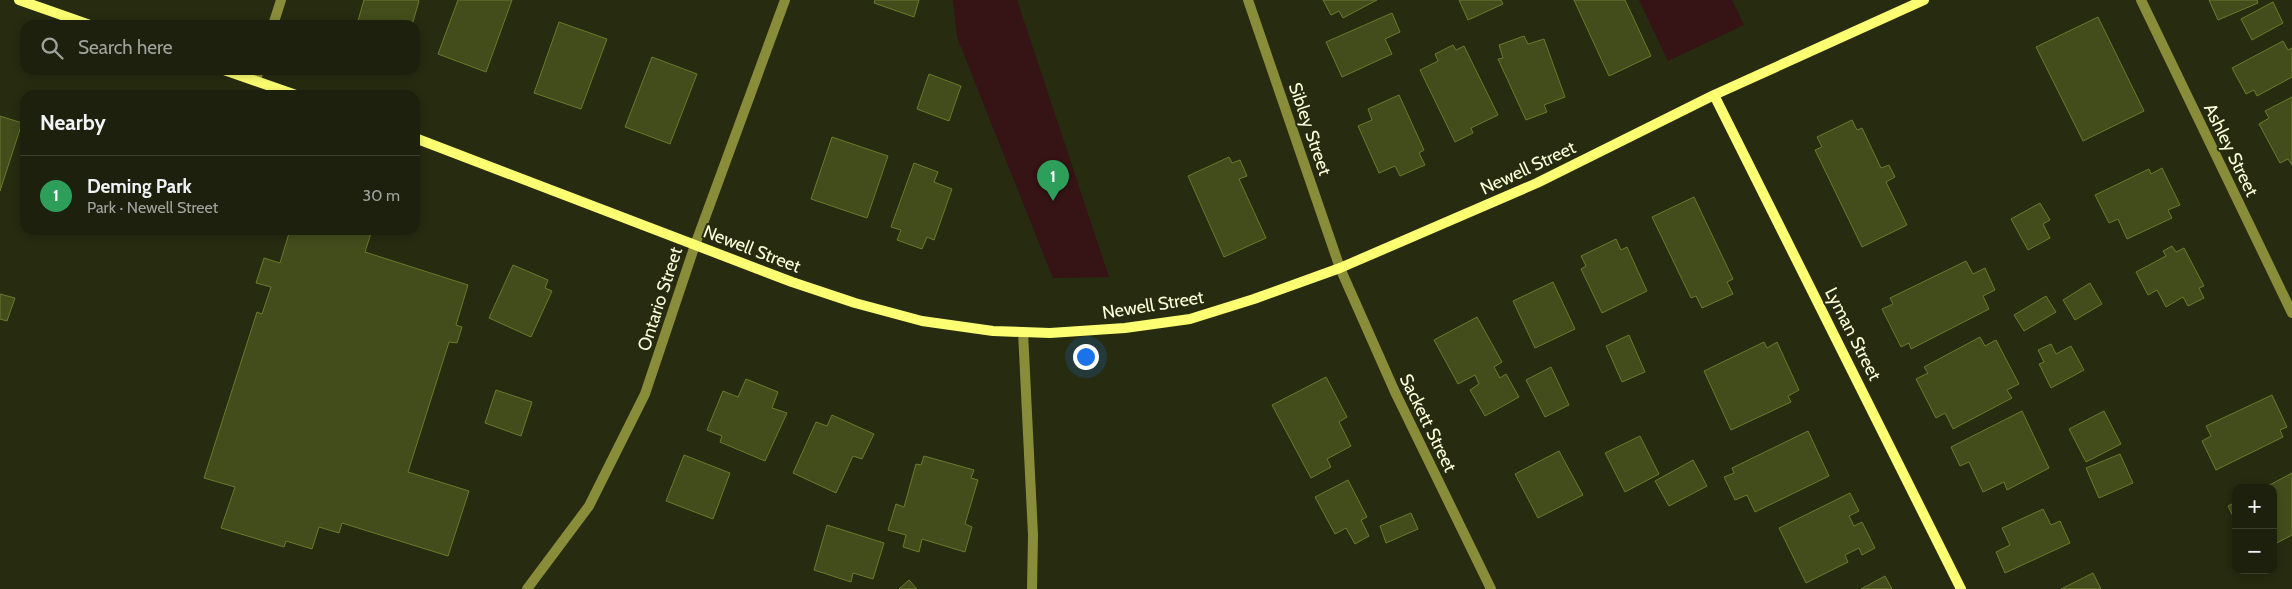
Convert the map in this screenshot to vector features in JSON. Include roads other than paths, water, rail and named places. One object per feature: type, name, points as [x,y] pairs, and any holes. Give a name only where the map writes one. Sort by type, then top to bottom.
[{"type":"street","points":[[19,0],[76,20]]},
{"type":"street","points":[[275,20],[281,0]]},
{"type":"street","name":"Ontario Street","points":[[527,589],[589,506],[646,394],[695,245],[785,0]]},
{"type":"street","name":"Sibley Street","points":[[1248,0],[1340,268]]},
{"type":"street","name":"Newell Street","points":[[420,140],[695,245],[855,303],[922,321],[993,330],[1050,333],[1125,328],[1190,319],[1254,299],[1340,268],[1537,183],[1714,95],[1924,0]]},
{"type":"street","name":"Ashley Street","points":[[2141,0],[2292,313]]},
{"type":"street","points":[[258,75],[286,90]]},
{"type":"street","name":"Lyman Street","points":[[1714,95],[1961,589]]},
{"type":"street","name":"Sackett Street","points":[[1340,268],[1395,392],[1491,589]]},
{"type":"street","points":[[1023,332],[1033,535],[1032,589]]},
{"type":"place","name":"Deming Park","points":[[1053,201]]}]
